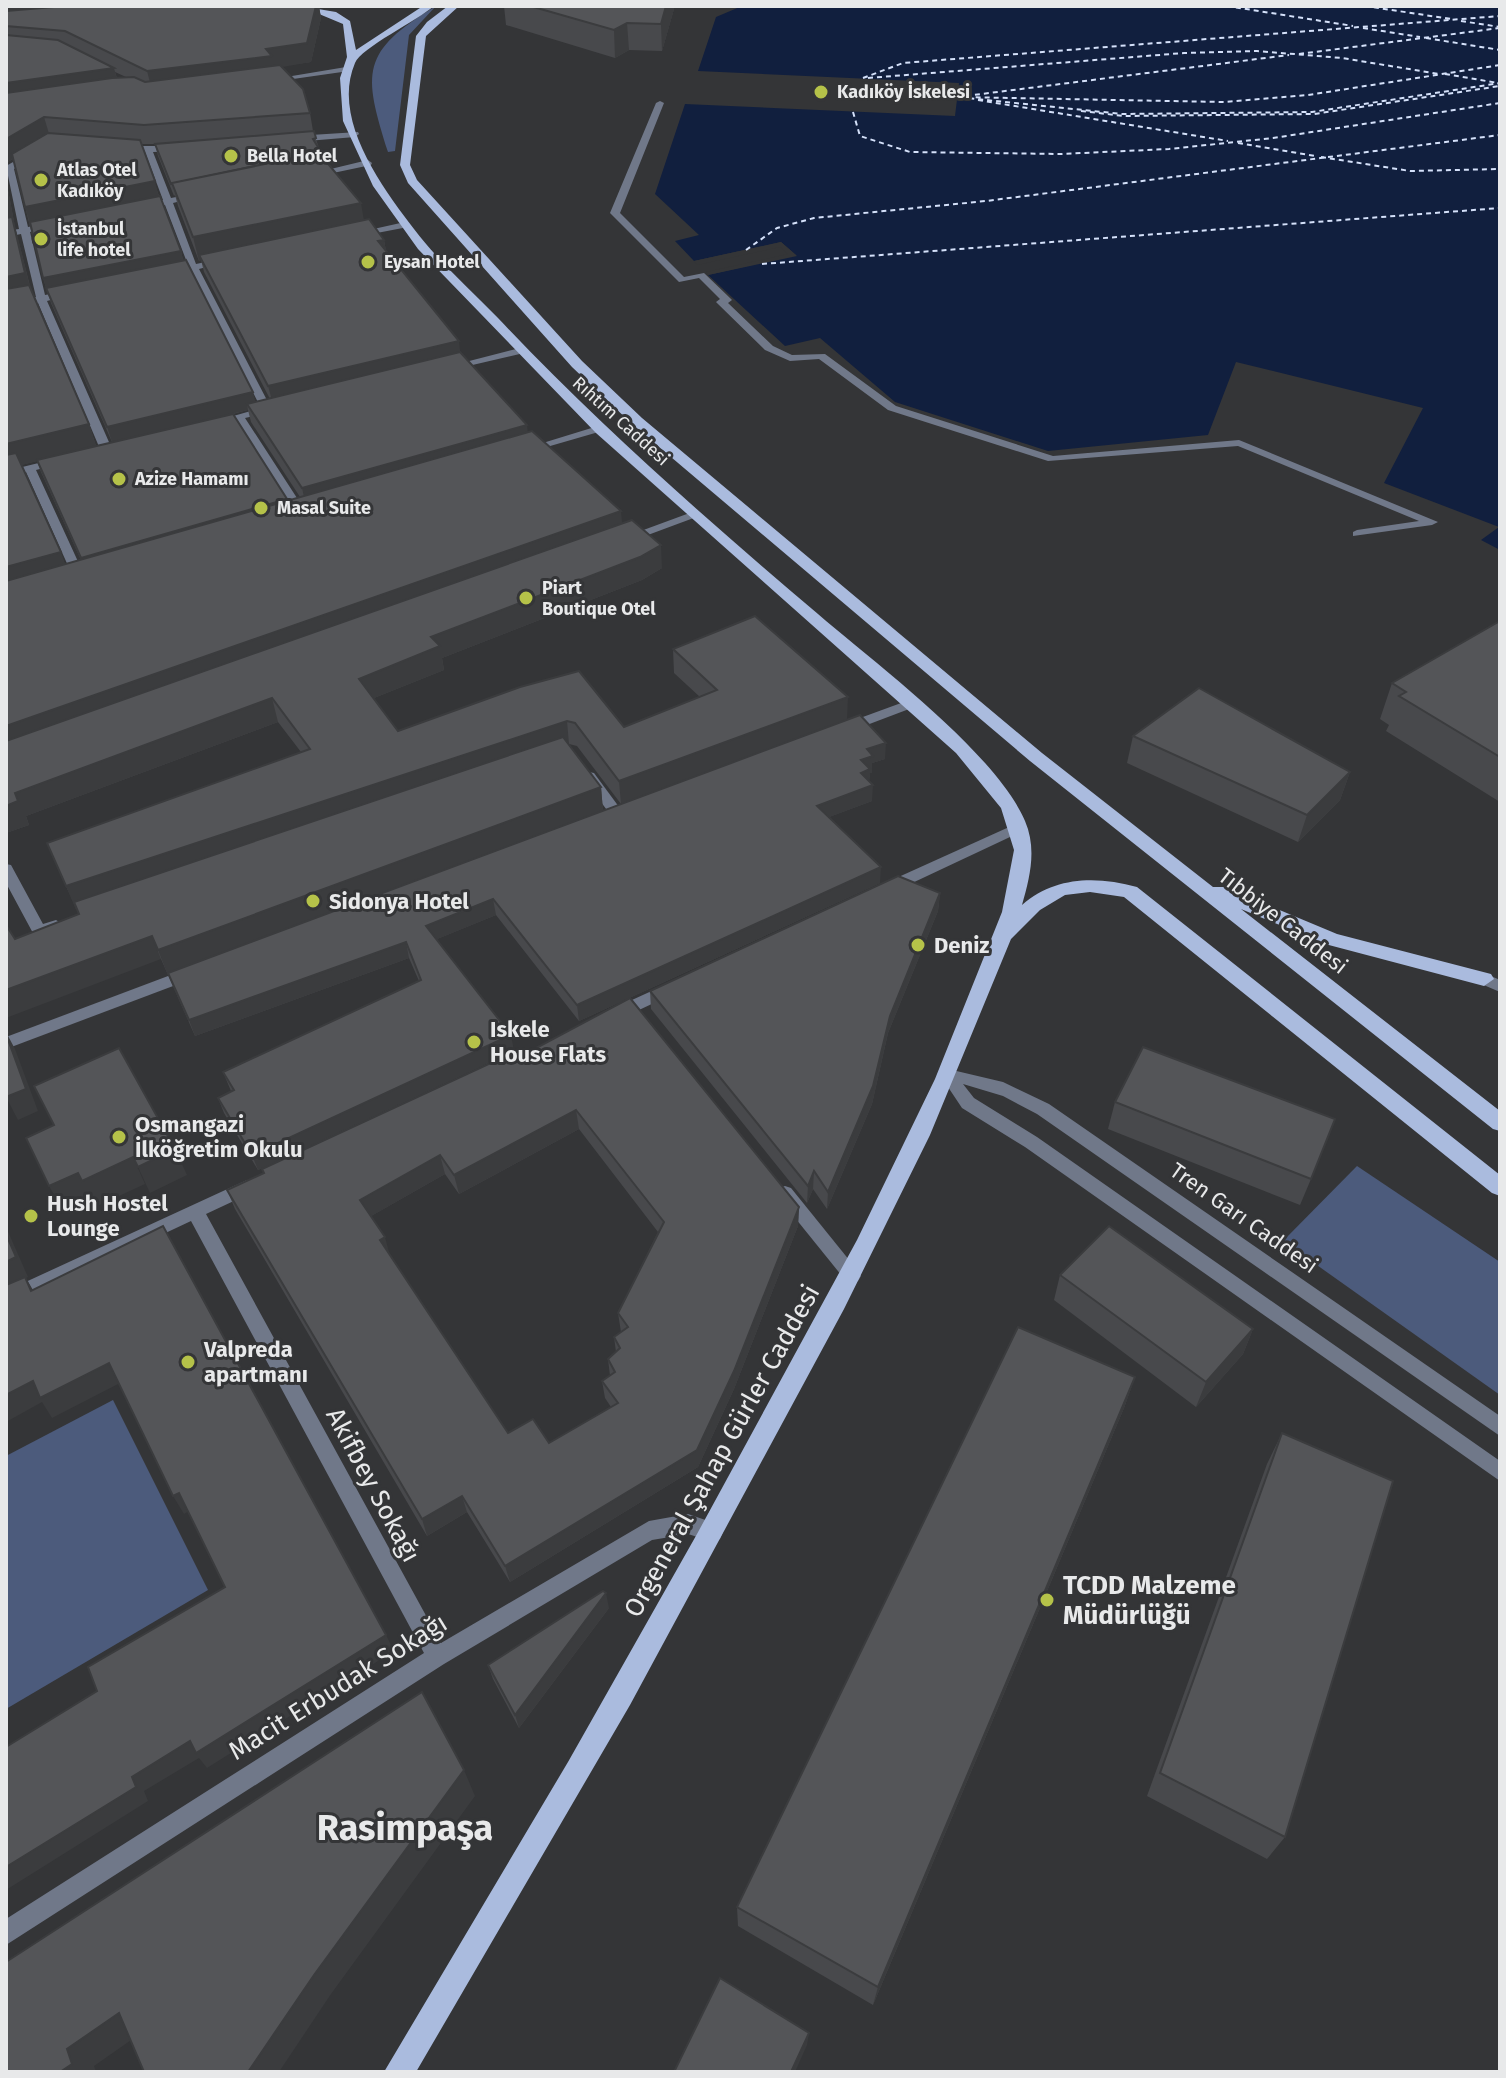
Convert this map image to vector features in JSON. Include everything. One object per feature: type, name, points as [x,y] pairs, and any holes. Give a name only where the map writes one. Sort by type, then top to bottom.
[{"type":"main road","points":[[305,6],[333,14],[347,23],[352,57]]},
{"type":"main road","name":"Rıhtım Caddesi","points":[[429,6],[352,57],[346,69],[342,101],[368,163],[405,225],[520,351],[598,429],[962,749],[1000,792],[1018,828]]},
{"type":"main road","name":"Rıhtım Caddesi","points":[[454,6],[430,24],[421,36],[405,165],[412,181],[577,364],[637,421],[1036,757]]},
{"type":"main road","name":"Tıbbiye Caddesi","points":[[1036,757],[1500,1123]]},
{"type":"main road","name":"Orgeneral Şahap Gürler Caddesi","points":[[399,2072],[538,1845],[852,1276],[948,1075],[1001,938],[1021,870],[1023,849],[1018,828]]},
{"type":"main road","points":[[1193,881],[1332,939],[1492,983]]},
{"type":"main road","points":[[1001,938],[1032,903],[1064,888],[1097,885],[1130,892],[1500,1187]]},
{"type":"street","points":[[259,82],[346,69]]},
{"type":"street","points":[[660,103],[615,213],[682,280],[701,275],[727,300],[721,302],[769,348],[790,358],[821,356],[892,408],[1052,459],[1239,443],[1432,522],[1357,534]]},
{"type":"street","points":[[283,140],[355,134]]},
{"type":"street","points":[[107,147],[149,151],[194,147]]},
{"type":"street","points":[[40,150],[8,170],[41,299],[106,449]]},
{"type":"street","points":[[149,151],[171,201],[193,267],[267,410]]},
{"type":"street","points":[[307,175],[368,163]]},
{"type":"street","points":[[127,210],[201,195]]},
{"type":"street","points":[[6,234],[68,222]]},
{"type":"street","points":[[341,237],[405,225]]},
{"type":"street","points":[[162,273],[237,258]]},
{"type":"street","points":[[6,306],[86,289]]},
{"type":"street","points":[[437,370],[520,351]]},
{"type":"street","points":[[194,427],[283,406]]},
{"type":"street","points":[[238,416],[302,515]]},
{"type":"street","points":[[515,453],[598,429]]},
{"type":"street","points":[[91,453],[121,446]]},
{"type":"street","points":[[6,474],[76,457]]},
{"type":"street","points":[[30,468],[80,579]]},
{"type":"street","points":[[287,519],[317,510]]},
{"type":"street","points":[[610,544],[695,514]]},
{"type":"street","points":[[66,583],[95,574]]},
{"type":"street","points":[[830,734],[912,703]]},
{"type":"street","points":[[580,763],[617,814]]},
{"type":"street","points":[[865,899],[1018,828]]},
{"type":"street","points":[[6,869],[34,934],[68,921]]},
{"type":"street","points":[[6,1043],[212,966]]},
{"type":"street","points":[[606,1019],[639,1011],[677,985]]},
{"type":"street","points":[[948,1075],[968,1103],[1031,1142],[1500,1472]]},
{"type":"street","name":"Tren Garı Caddesi","points":[[948,1075],[1019,1093],[1500,1427]]},
{"type":"street","points":[[769,1173],[852,1276]]},
{"type":"street","points":[[6,1300],[266,1178]]},
{"type":"street","name":"Akifbey Sokağı","points":[[195,1211],[437,1657]]},
{"type":"street","name":"Macit Erbudak Sokağı","points":[[6,1933],[437,1657],[649,1531],[688,1524],[713,1532]]},
{"type":"shaded area","points":[[436,6],[409,35],[395,151],[388,152],[374,102],[374,66],[393,37]]},
{"type":"shaded area","points":[[742,6],[1500,6],[1500,550],[1481,540],[1499,527],[1384,483],[1423,408],[1236,362],[1208,435],[1048,451],[895,402],[820,338],[785,346],[708,275],[796,255],[781,242],[694,261],[675,241],[699,235],[655,194],[685,104],[955,116],[959,83],[698,71],[716,17]]},
{"type":"shaded area","points":[[1357,1166],[1500,1262],[1500,1395],[1283,1241]]},
{"type":"shaded area","points":[[113,1400],[208,1590],[6,1709],[6,1456]]},
{"type":"pier","points":[[781,242],[797,256],[708,275],[706,272],[788,254],[780,247],[697,265],[694,261]]},
{"type":"building","points":[[66,6],[316,6],[307,43],[266,49],[272,56],[147,71],[65,31],[6,26],[6,11]]},
{"type":"building","points":[[530,6],[666,6],[661,24],[627,23],[614,30]]},
{"type":"building","points":[[6,35],[58,40],[114,68],[6,83]]},
{"type":"building","points":[[280,65],[303,89],[310,113],[144,125],[44,117],[6,139],[6,93],[112,78],[134,77],[145,82]]},
{"type":"building","points":[[314,131],[316,138],[313,139],[321,152],[171,184],[155,144]]},
{"type":"building","points":[[48,133],[140,140],[155,181],[25,207],[12,154]]},
{"type":"building","points":[[319,153],[361,203],[193,237],[172,183]]},
{"type":"building","points":[[160,196],[181,251],[43,278],[30,222]]},
{"type":"building","points":[[12,217],[25,273],[6,277],[6,218]]},
{"type":"building","points":[[369,219],[384,240],[378,241],[459,341],[268,386],[199,255]]},
{"type":"building","points":[[186,260],[253,392],[107,427],[46,288]]},
{"type":"building","points":[[29,285],[89,424],[6,444],[6,289]]},
{"type":"building","points":[[460,352],[527,425],[302,488],[247,404]]},
{"type":"building","points":[[233,414],[287,499],[81,558],[37,460]]},
{"type":"building","points":[[532,431],[621,511],[6,726],[6,581]]},
{"type":"building","points":[[16,453],[61,552],[6,567],[6,455]]},
{"type":"building","points":[[632,520],[661,545],[640,557],[431,637],[440,646],[359,679],[398,731],[520,687],[579,671],[624,727],[717,690],[673,649],[755,616],[848,697],[619,781],[575,723],[567,721],[66,886],[47,843],[310,749],[272,698],[15,793],[18,801],[6,806],[6,741]]},
{"type":"building","points":[[1500,621],[1500,757],[1399,696],[1406,692],[1392,683]]},
{"type":"building","points":[[1199,688],[1350,772],[1307,815],[1133,736]]},
{"type":"building","points":[[860,715],[886,743],[867,749],[873,756],[861,760],[870,769],[861,773],[873,785],[817,806],[881,867],[577,1005],[493,899],[426,926],[511,1035],[252,1155],[218,1098],[234,1090],[223,1072],[421,980],[406,942],[189,1020],[168,973]]},
{"type":"building","points":[[563,737],[601,787],[158,950],[152,936],[6,990],[6,925],[15,939],[79,914],[74,902]]},
{"type":"building","points":[[898,876],[940,893],[890,1016],[873,1086],[828,1192],[814,1171],[808,1186],[650,991]]},
{"type":"building","points":[[630,998],[799,1207],[734,1371],[697,1450],[505,1566],[462,1496],[422,1519],[227,1190],[264,1173],[262,1169],[523,1048],[527,1053]],"holes":[[[576,1110],[664,1222],[618,1313],[628,1327],[614,1337],[620,1348],[608,1359],[615,1372],[602,1381],[618,1403],[549,1443],[533,1419],[508,1433],[380,1240],[385,1237],[360,1200],[440,1155],[454,1175]]]},
{"type":"building","points":[[6,1034],[26,1089],[6,1097]]},
{"type":"building","points":[[1143,1047],[1335,1119],[1311,1179],[1115,1102]]},
{"type":"building","points":[[119,1048],[175,1149],[138,1167],[133,1157],[82,1181],[78,1173],[49,1186],[26,1138],[54,1125],[34,1086]]},
{"type":"building","points":[[163,1226],[386,1635],[196,1753],[190,1741],[132,1777],[136,1787],[6,1867],[6,1747],[97,1691],[88,1667],[225,1587],[179,1493],[173,1496],[109,1363],[40,1398],[33,1381],[6,1395],[6,1285],[25,1277],[31,1291]]},
{"type":"building","points":[[1109,1226],[1253,1329],[1206,1382],[1060,1275]]},
{"type":"building","points":[[6,1234],[16,1257],[6,1262]]},
{"type":"building","points":[[1018,1327],[1135,1377],[878,1987],[737,1907]]},
{"type":"building","points":[[1282,1433],[1393,1481],[1285,1837],[1160,1773]]},
{"type":"building","points":[[603,1591],[606,1593],[515,1715],[488,1665]]},
{"type":"building","points":[[422,1692],[464,1770],[314,1975],[248,2072],[144,2072],[119,2013],[67,2049],[72,2064],[60,2072],[6,2072],[6,1962]]},
{"type":"building","points":[[720,1978],[809,2033],[791,2072],[674,2072]]},
{"type":"ferry route","points":[[1227,6],[1353,26]]},
{"type":"ferry route","points":[[1365,6],[1451,19]]},
{"type":"ferry route","points":[[863,78],[903,63],[1500,16]]},
{"type":"ferry route","points":[[1461,21],[1500,27]]},
{"type":"ferry route","points":[[1363,28],[1420,37]]},
{"type":"ferry route","points":[[1299,54],[1500,28]]},
{"type":"ferry route","points":[[1426,38],[1500,50]]},
{"type":"ferry route","points":[[868,78],[1184,53],[1257,51],[1342,58],[1439,74]]},
{"type":"ferry route","points":[[966,96],[1289,55]]},
{"type":"ferry route","points":[[1500,65],[1308,95],[1224,102],[957,97],[1122,114],[1312,112],[1500,83]]},
{"type":"ferry route","points":[[1445,74],[1498,83]]},
{"type":"ferry route","points":[[1081,111],[1124,116],[1314,114],[1500,86]]},
{"type":"ferry route","points":[[978,100],[1228,141]]},
{"type":"ferry route","points":[[853,112],[860,136],[910,152],[1060,154],[1169,149],[1273,138],[1500,103]]},
{"type":"ferry route","points":[[1324,158],[1500,135]]},
{"type":"ferry route","points":[[1238,143],[1315,156]]},
{"type":"ferry route","points":[[746,250],[777,228],[814,218],[986,201],[1324,158]]},
{"type":"ferry route","points":[[1324,158],[1410,171],[1500,169]]},
{"type":"ferry route","points":[[762,264],[1500,208]]},
{"type":"place","name":"Kadıköy İskelesi","points":[[821,92]]},
{"type":"place","name":"Bella Hotel","points":[[231,156]]},
{"type":"place","name":"Atlas Otel Kadıköy","points":[[41,180]]},
{"type":"place","name":"İstanbul life hotel","points":[[41,239]]},
{"type":"place","name":"Eysan Hotel","points":[[368,262]]},
{"type":"place","name":"Azize Hamamı","points":[[119,479]]},
{"type":"place","name":"Masal Suite","points":[[261,508]]},
{"type":"place","name":"Piart Boutique Otel","points":[[526,598]]},
{"type":"place","name":"Sidonya Hotel","points":[[313,901]]},
{"type":"place","name":"Deniz","points":[[918,945]]},
{"type":"place","name":"Iskele House Flats","points":[[474,1042]]},
{"type":"place","name":"Osmangazi İlköğretim Okulu","points":[[119,1137]]},
{"type":"place","name":"Hush Hostel Lounge","points":[[31,1216]]},
{"type":"place","name":"Valpreda apartmanı","points":[[188,1362]]},
{"type":"place","name":"TCDD Malzeme Müdürlüğü","points":[[1047,1600]]},
{"type":"district","name":"Rasimpaşa","points":[[405,1828]]}]
